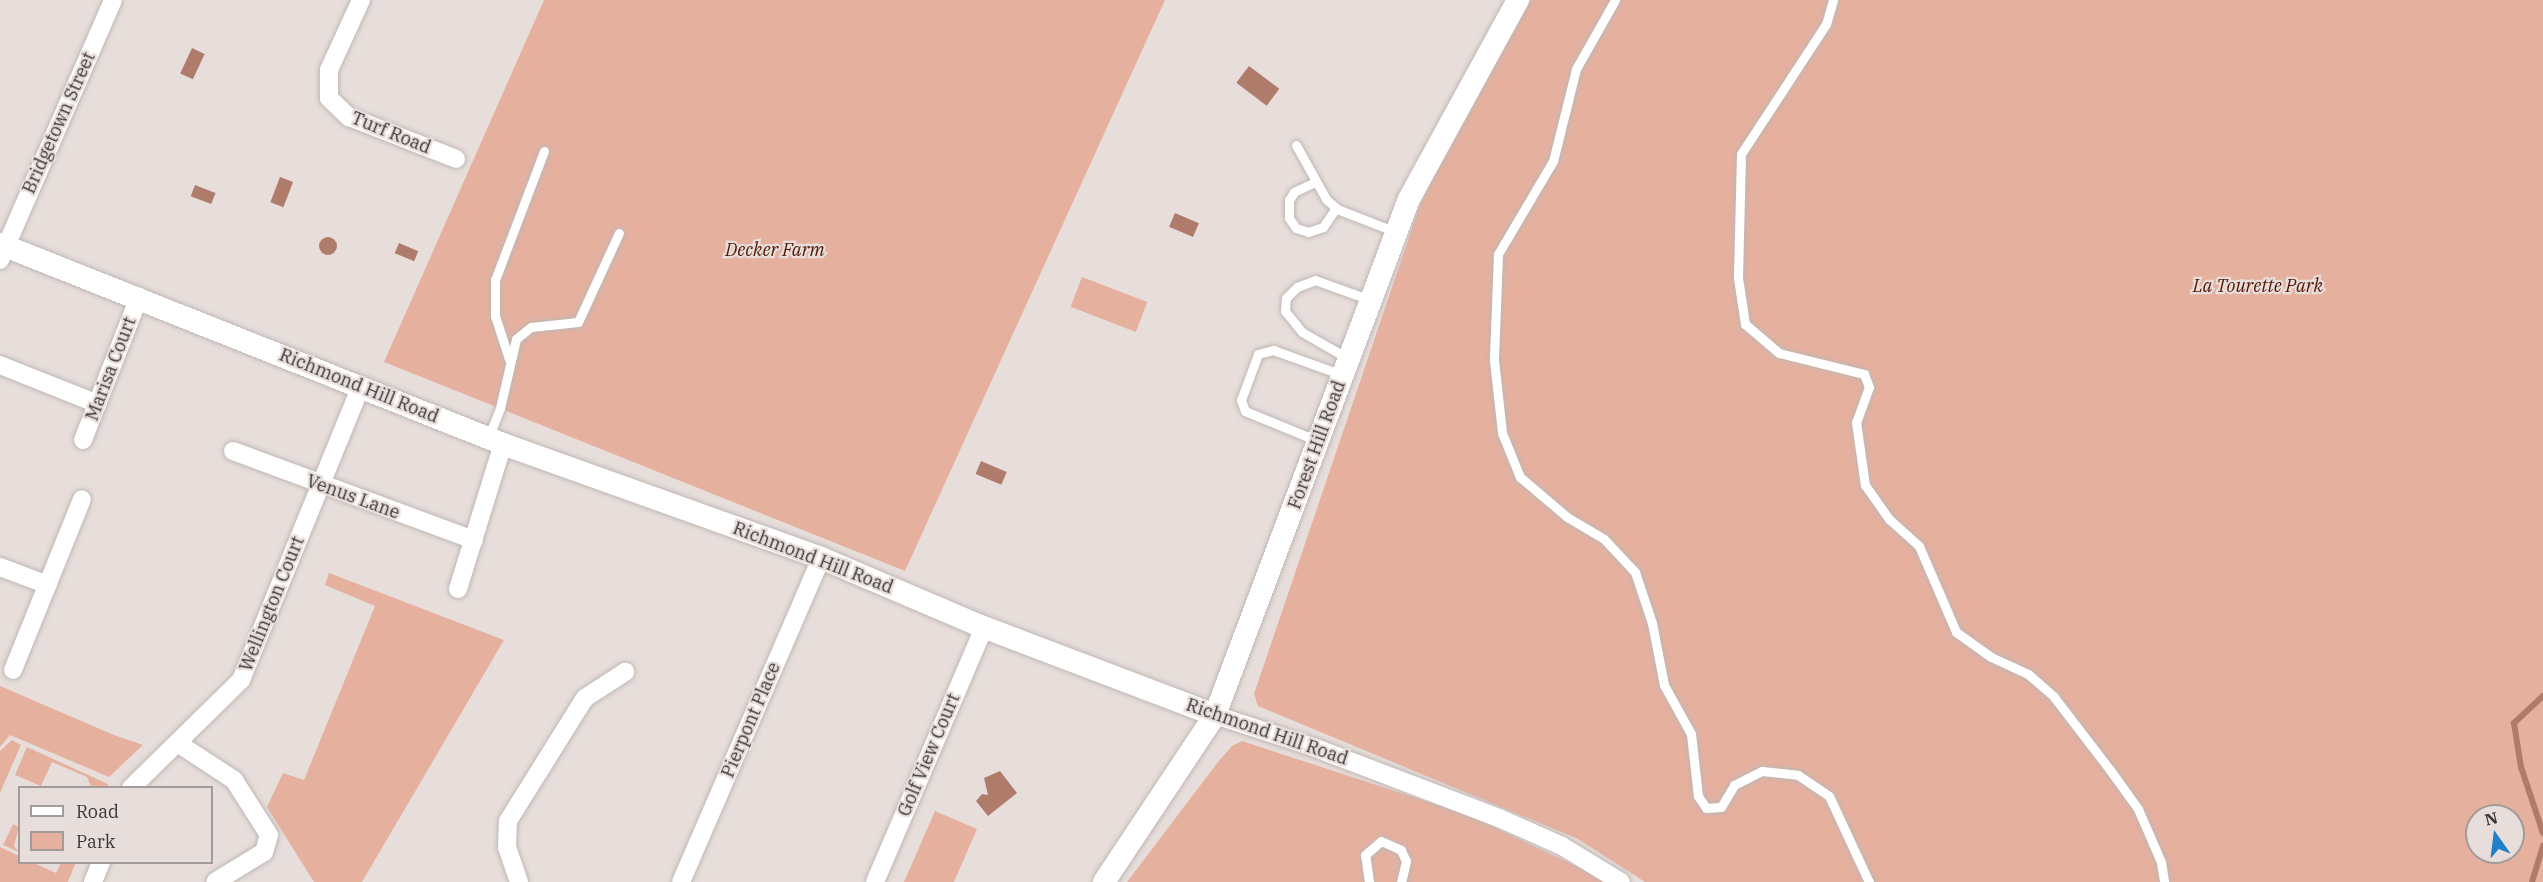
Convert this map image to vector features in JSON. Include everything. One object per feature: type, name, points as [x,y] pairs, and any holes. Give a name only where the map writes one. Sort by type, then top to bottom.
[{"type":"street","name":"Bridgetown Street","points":[[2,250],[113,0]]},
{"type":"street","name":"Turf Road","points":[[361,0],[329,70],[329,98],[349,117],[456,159]]},
{"type":"street","name":"Forest Hill Road","points":[[1104,882],[1215,715],[1408,199],[1518,0]]},
{"type":"street","name":"Richmond Hill Road","points":[[2,250],[139,297],[496,441],[821,558],[984,628],[1215,715],[1313,747],[1499,818],[1562,846],[1622,882]]},
{"type":"street","name":"Marisa Court","points":[[83,440],[139,297]]},
{"type":"street","points":[[0,365],[98,404]]},
{"type":"street","name":"Wellington Court","points":[[133,786],[179,744],[241,680],[361,386]]},
{"type":"street","points":[[458,589],[474,540],[496,441]]},
{"type":"street","name":"Venus Lane","points":[[233,451],[320,486],[474,540]]},
{"type":"street","points":[[13,670],[82,499]]},
{"type":"street","name":"Pierpont Place","points":[[681,882],[821,558]]},
{"type":"street","points":[[0,567],[48,585]]},
{"type":"street","name":"Golf View Court","points":[[875,882],[984,628]]},
{"type":"street","points":[[519,882],[507,847],[508,821],[585,698],[625,672]]},
{"type":"street","points":[[179,744],[234,780],[269,835],[264,852],[215,882]]},
{"type":"street","points":[[93,882],[100,864]]},
{"type":"lane","points":[[1614,0],[1576,69],[1553,161],[1498,254],[1494,360],[1502,433],[1520,477],[1567,517],[1604,539],[1635,572],[1652,623],[1664,685],[1691,734],[1698,796],[1706,808],[1721,807],[1734,784],[1762,771],[1798,775],[1829,796],[1869,882]]},
{"type":"lane","points":[[1833,0],[1826,24],[1741,154],[1738,278],[1745,324],[1779,353],[1864,374],[1869,387],[1856,422],[1865,484],[1889,519],[1919,546],[1956,632],[2037,682],[2054,697],[2110,770],[2138,809],[2161,862],[2164,882]]},
{"type":"lane","points":[[1296,145],[1315,182],[1336,208],[1396,232]]},
{"type":"lane","points":[[509,359],[495,316],[495,280],[544,151]]},
{"type":"lane","points":[[1315,182],[1294,192],[1289,200],[1289,218],[1296,228],[1308,232],[1323,227],[1336,208]]},
{"type":"lane","points":[[496,441],[509,359],[521,332],[531,327],[568,326],[585,315],[619,233]]},
{"type":"lane","points":[[1346,367],[1302,332],[1285,311],[1286,298],[1297,287],[1315,280],[1371,300]]},
{"type":"lane","points":[[1318,441],[1245,411],[1241,400],[1258,354],[1264,351],[1346,367]]},
{"type":"lane","points":[[1369,882],[1365,855],[1369,848],[1381,841],[1401,850],[1406,861],[1401,882]]},
{"type":"green space","name":"Decker Farm","points":[[544,0],[1165,0],[905,571],[384,362]]},
{"type":"green space","name":"La Tourette Park","points":[[1531,0],[2543,0],[2543,882],[1645,882],[1578,839],[1258,706],[1254,694],[1420,205],[1449,143]]},
{"type":"green space","points":[[1082,277],[1147,302],[1136,332],[1071,307]]},
{"type":"green space","points":[[329,573],[504,640],[362,882],[314,882],[267,807],[283,773],[304,780],[375,606],[325,585]]},
{"type":"green space","points":[[0,686],[114,735],[143,745],[109,777],[10,735],[0,747]]},
{"type":"green space","points":[[12,740],[21,745],[0,793],[0,751]]},
{"type":"green space","points":[[1242,741],[1468,815],[1610,882],[1127,882],[1218,762],[1232,746]]},
{"type":"green space","points":[[27,747],[108,784],[107,786],[91,786],[87,777],[52,762],[41,786],[15,775]]},
{"type":"green space","points":[[935,811],[977,829],[954,882],[904,882]]},
{"type":"green space","points":[[13,824],[18,826],[14,846],[18,852],[3,845]]},
{"type":"green space","points":[[0,847],[18,856],[18,864],[36,864],[56,873],[60,864],[75,864],[68,882],[0,882]]},
{"type":"shaded area","points":[[192,48],[205,54],[193,79],[180,73]]},
{"type":"shaded area","points":[[1249,66],[1279,89],[1267,106],[1236,83]]},
{"type":"shaded area","points":[[280,177],[293,182],[283,207],[270,202]]},
{"type":"shaded area","points":[[195,185],[216,193],[211,204],[191,196]]},
{"type":"shaded area","points":[[1175,213],[1199,223],[1193,237],[1169,227]]},
{"type":"shaded area","points":[[328,237],[334,240],[337,246],[334,252],[328,255],[322,252],[319,246],[322,240]]},
{"type":"shaded area","points":[[399,243],[418,251],[414,261],[395,253]]},
{"type":"shaded area","points":[[981,461],[1007,472],[1001,485],[976,474]]},
{"type":"shaded area","points":[[1000,771],[1017,793],[988,816],[976,801],[982,794],[988,795],[984,778]]},
{"type":"waterway","points":[[2543,696],[2514,723],[2521,767],[2543,833]]},
{"type":"waterway","points":[[2532,882],[2543,846]]}]
